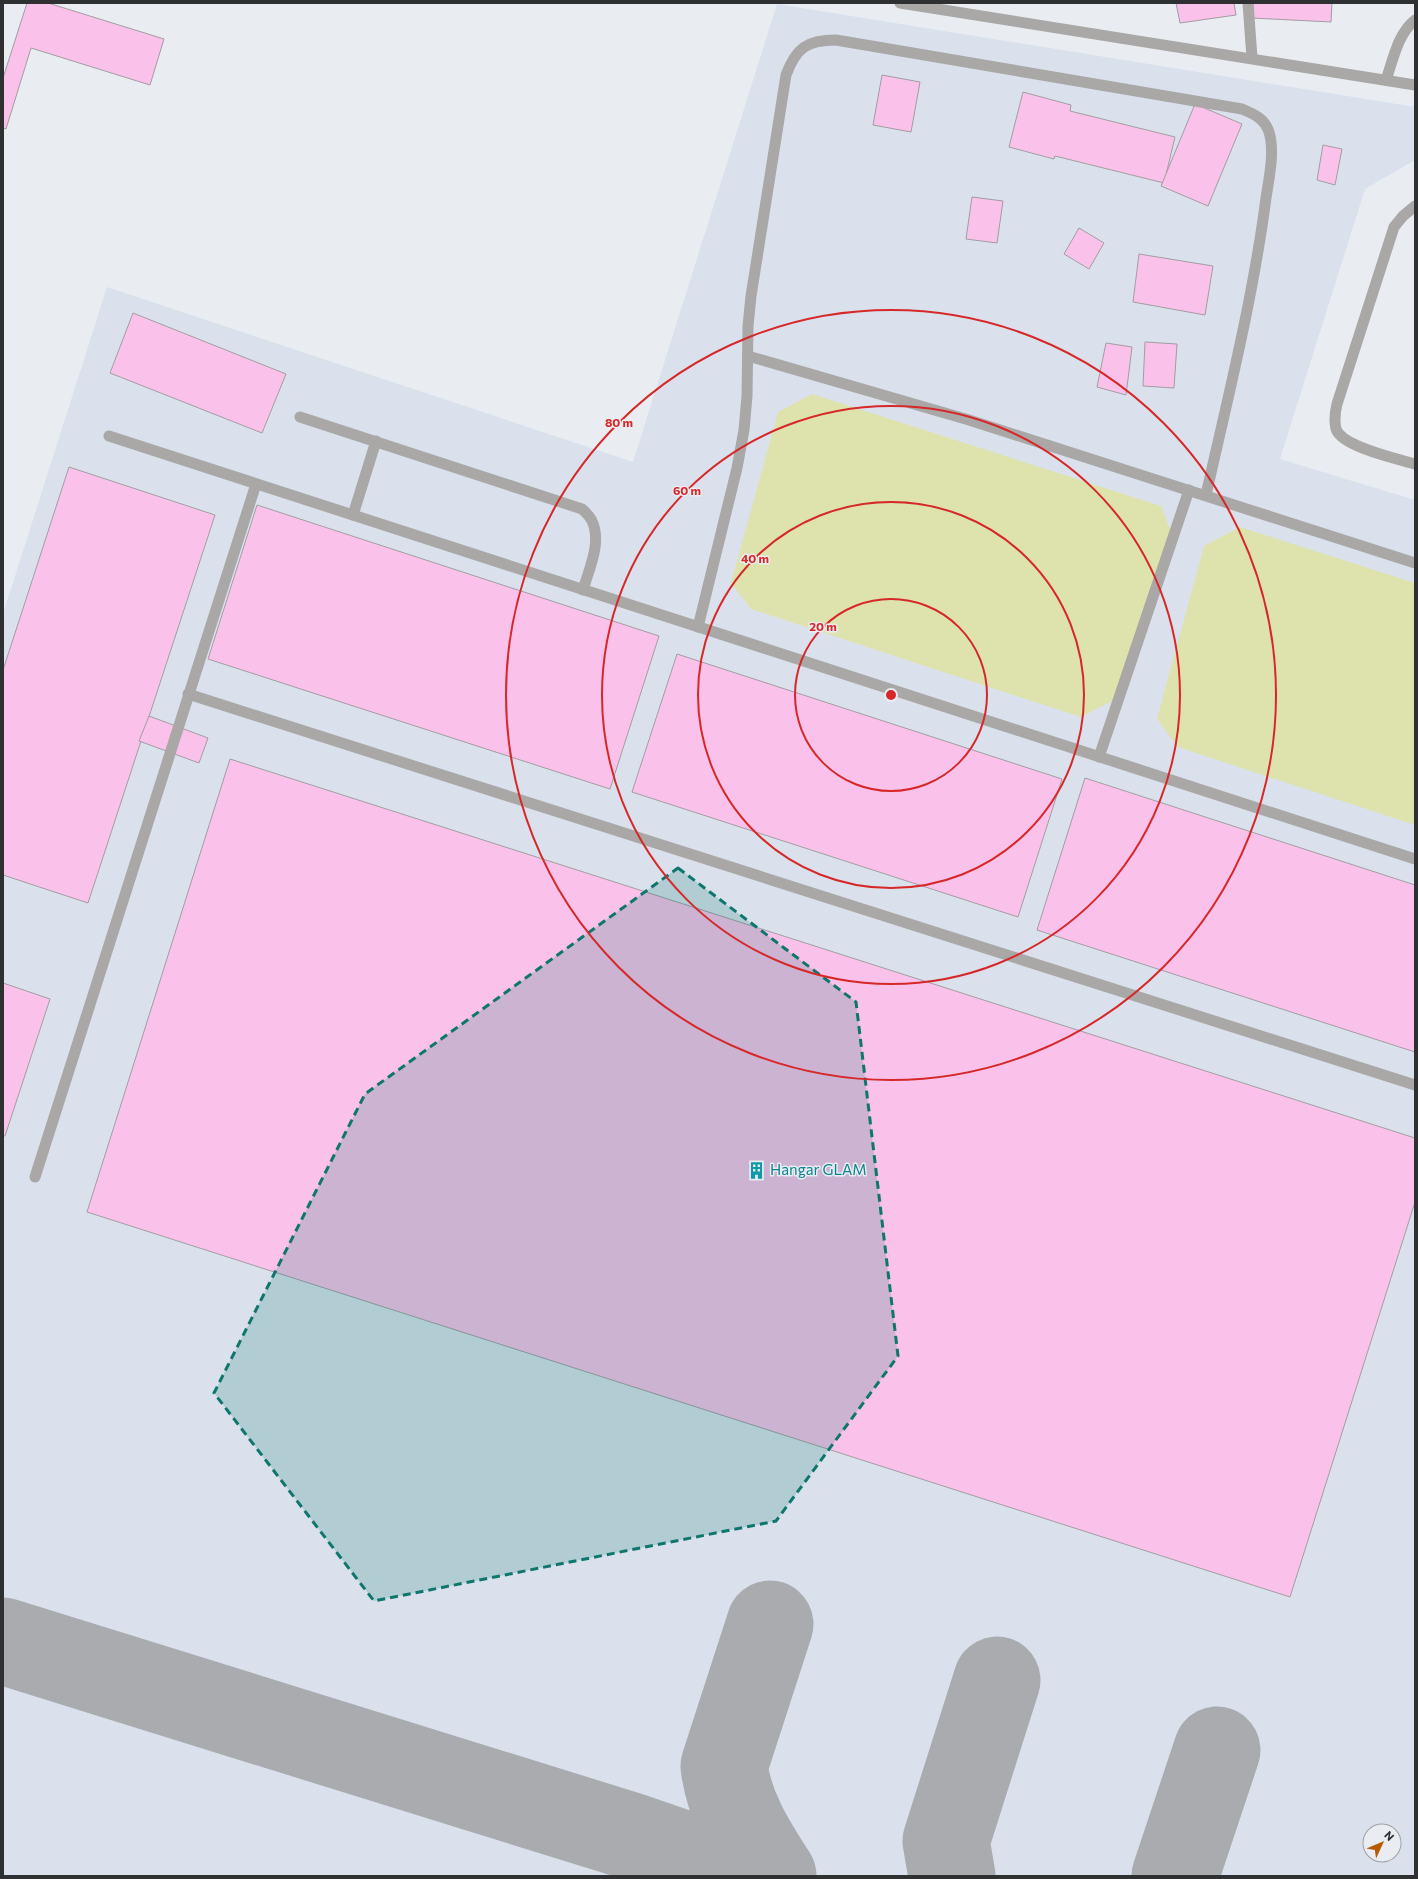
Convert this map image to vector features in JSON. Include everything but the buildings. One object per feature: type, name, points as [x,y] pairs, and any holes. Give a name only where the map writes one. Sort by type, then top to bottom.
[{"type":"street","points":[[900,3],[1415,85]]},
{"type":"street","points":[[1248,3],[1252,58]]},
{"type":"street","points":[[1386,80],[1400,41],[1409,24],[1415,20]]},
{"type":"street","points":[[698,627],[737,468],[744,430],[747,396],[748,326],[751,296],[786,76],[792,60],[804,47],[819,40],[836,40],[1242,109],[1259,116],[1269,131],[1271,148],[1255,270],[1206,495]]},
{"type":"street","points":[[1415,206],[1403,216],[1394,227],[1334,417],[1336,430],[1346,440],[1359,447],[1415,464]]},
{"type":"street","points":[[748,356],[969,420],[1415,563]]},
{"type":"street","points":[[300,417],[582,509],[592,519],[596,532],[595,546],[583,590]]},
{"type":"street","points":[[109,436],[1415,859]]},
{"type":"street","points":[[353,515],[376,442]]},
{"type":"street","points":[[35,1177],[256,484]]},
{"type":"street","points":[[1099,757],[1189,490]]},
{"type":"street","points":[[188,694],[1415,1085]]},
{"type":"highlighted area","points":[[678,868],[856,1002],[898,1356],[776,1521],[374,1601],[214,1393],[365,1094]]},
{"type":"shaded area","points":[[777,4],[1415,107],[1415,160],[1365,189],[1280,459],[1415,500],[1415,1876],[3,1876],[3,614],[107,287],[633,462]]},
{"type":"green space","points":[[812,394],[1161,506],[1173,537],[1124,695],[1081,717],[751,609],[731,583],[778,412]]},
{"type":"green space","points":[[1240,527],[1415,583],[1415,825],[1178,747],[1157,719],[1204,546]]},
{"type":"taxiway","points":[[770,1624],[724,1766],[731,1796],[742,1824],[773,1876]]},
{"type":"taxiway","points":[[3,1641],[634,1837],[747,1876]]},
{"type":"taxiway","points":[[952,1876],[946,1841],[997,1680]]},
{"type":"taxiway","points":[[1175,1876],[1217,1750]]},
{"type":"place","name":"Hangar GLAM","points":[[757,1170]]}]
